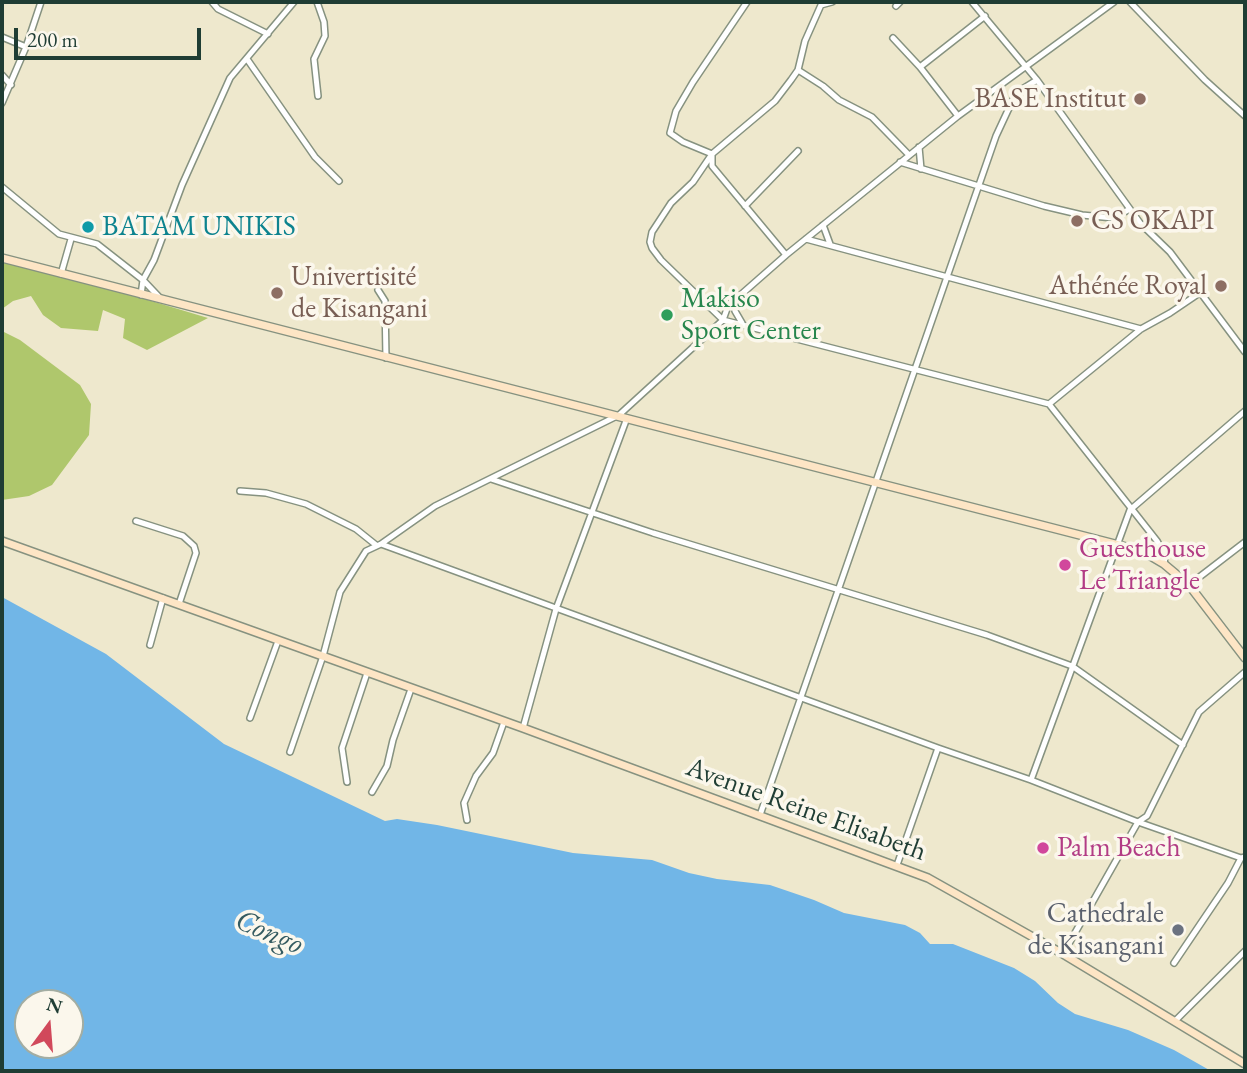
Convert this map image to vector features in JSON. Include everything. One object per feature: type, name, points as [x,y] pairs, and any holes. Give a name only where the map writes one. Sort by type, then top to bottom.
[{"type":"street","points":[[2,103],[26,47],[41,2]]},
{"type":"street","points":[[212,2],[218,9],[268,34]]},
{"type":"street","points":[[141,295],[143,280],[154,260],[181,185],[230,78],[294,2]]},
{"type":"street","points":[[317,2],[324,22],[325,36],[314,58],[318,96]]},
{"type":"street","points":[[712,153],[683,142],[670,133],[676,111],[747,2]]},
{"type":"street","points":[[832,2],[821,5],[805,41],[798,70],[775,101],[712,153],[693,182],[671,203],[652,232],[650,242],[661,260],[723,320],[1049,404],[1157,541],[1165,556],[1164,564]]},
{"type":"street","points":[[972,2],[1037,80],[1140,223],[1170,252],[1245,352]]},
{"type":"street","points":[[290,752],[323,656],[340,592],[361,558],[435,506],[619,415],[723,320],[728,306],[805,239],[958,116],[1114,2]]},
{"type":"street","points":[[1130,2],[1205,80],[1245,116]]},
{"type":"street","points":[[920,67],[985,16]]},
{"type":"street","points":[[2,37],[26,47]]},
{"type":"street","points":[[892,38],[920,67],[958,116]]},
{"type":"street","points":[[247,59],[315,157],[339,181]]},
{"type":"street","points":[[798,70],[839,100],[872,117],[909,155]]},
{"type":"street","points":[[2,75],[10,85]]},
{"type":"street","points":[[760,815],[978,186],[1016,93],[1037,80]]},
{"type":"street","points":[[919,147],[921,169]]},
{"type":"street","points":[[745,206],[798,151]]},
{"type":"street","points":[[712,153],[712,166],[786,255]]},
{"type":"street","points":[[900,162],[1082,215],[1113,218],[1130,209]]},
{"type":"street","points":[[2,187],[59,234],[97,244],[143,280],[163,301]]},
{"type":"street","points":[[823,225],[830,244]]},
{"type":"street","points":[[61,274],[71,239]]},
{"type":"street","points":[[805,239],[1141,329]]},
{"type":"street","points":[[2,258],[1142,551],[1164,564],[1189,585],[1245,658]]},
{"type":"street","points":[[378,290],[385,301],[386,358]]},
{"type":"street","points":[[1049,404],[1141,329],[1201,292]]},
{"type":"street","points":[[734,301],[741,323]]},
{"type":"street","points":[[1031,780],[1130,510],[1245,411]]},
{"type":"street","points":[[523,728],[556,608],[627,418]]},
{"type":"street","points":[[491,479],[592,513],[987,635],[1072,666],[1183,744]]},
{"type":"street","points":[[240,491],[266,493],[306,504],[356,529],[378,545],[1243,857],[1174,963]]},
{"type":"street","points":[[136,521],[183,536],[194,545],[196,553],[179,604]]},
{"type":"street","name":"Avenue Reine Elisabeth","points":[[2,541],[897,865],[938,883],[1063,954],[1245,1064]]},
{"type":"street","points":[[1189,585],[1245,542]]},
{"type":"street","points":[[150,645],[163,598]]},
{"type":"street","points":[[250,718],[278,641]]},
{"type":"street","points":[[1063,954],[1138,821],[1147,816],[1199,712],[1245,672]]},
{"type":"street","points":[[347,782],[342,748],[367,673]]},
{"type":"street","points":[[372,792],[387,766],[411,689]]},
{"type":"street","points":[[467,820],[464,803],[476,776],[493,754],[504,722]]},
{"type":"street","points":[[897,865],[938,748]]},
{"type":"street","points":[[1175,1021],[1245,951]]},
{"type":"green space","points":[[2,256],[208,318],[147,350],[123,338],[125,319],[103,310],[98,331],[61,328],[43,315],[31,296],[13,301],[2,309]]},
{"type":"green space","points":[[2,331],[20,340],[80,385],[91,404],[89,435],[52,485],[29,496],[2,500]]},
{"type":"water","name":"Congo","points":[[2,597],[106,654],[224,744],[385,821],[397,819],[437,825],[573,853],[652,860],[717,879],[770,885],[844,913],[905,925],[920,933],[930,944],[953,944],[1014,968],[1035,981],[1058,1003],[1075,1014],[1128,1030],[1174,1050],[1211,1071],[2,1071]]},
{"type":"place","name":"BASE Institut","points":[[1140,99]]},
{"type":"place","name":"CS OKAPI","points":[[1077,221]]},
{"type":"place","name":"BATAM UNIKIS","points":[[88,227]]},
{"type":"place","name":"Athénée Royal","points":[[1221,286]]},
{"type":"place","name":"Univertisité de Kisangani","points":[[277,293]]},
{"type":"place","name":"Makiso Sport Center","points":[[667,315]]},
{"type":"place","name":"Guesthouse Le Triangle","points":[[1065,565]]},
{"type":"place","name":"Palm Beach","points":[[1043,848]]},
{"type":"place","name":"Cathedrale de Kisangani","points":[[1178,930]]}]
